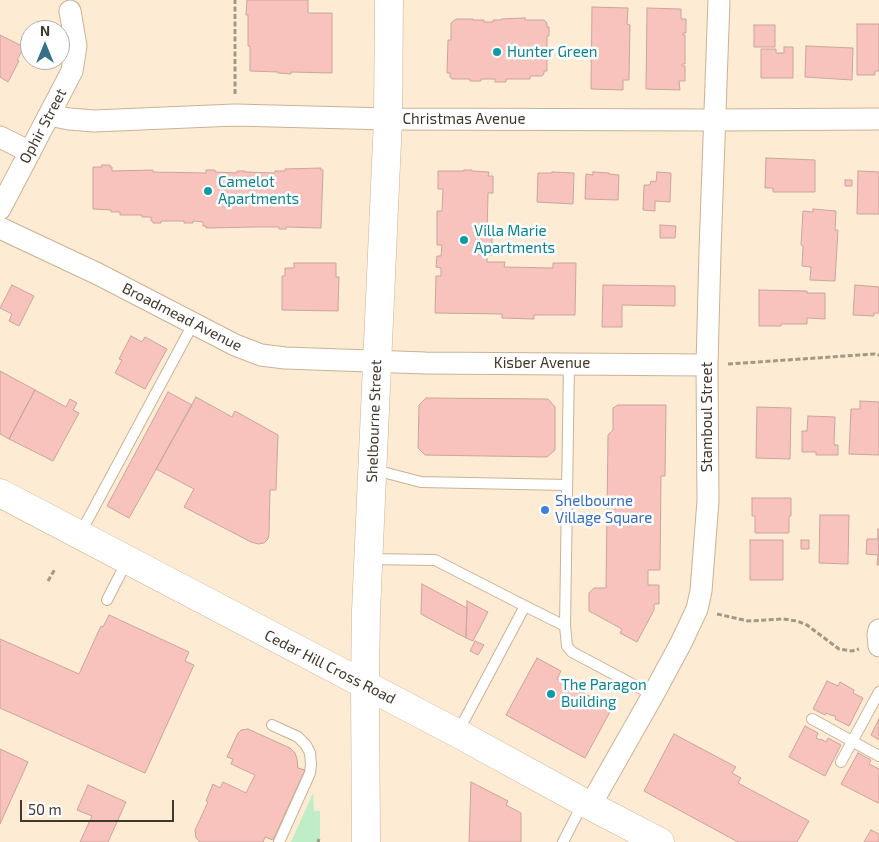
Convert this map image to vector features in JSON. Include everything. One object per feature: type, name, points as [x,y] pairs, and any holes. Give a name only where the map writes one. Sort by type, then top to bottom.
[{"type":"main road","name":"Shelbourne Street","points":[[366,842],[366,612],[388,119],[389,0]]},
{"type":"main road","name":"Cedar Hill Cross Road","points":[[0,493],[660,842]]},
{"type":"street","name":"Stamboul Street","points":[[586,804],[653,695],[682,643],[697,609],[701,591],[708,501],[707,365],[719,0]]},
{"type":"street","name":"Ophir Street","points":[[0,209],[72,71],[76,46],[70,11]]},
{"type":"street","name":"Christmas Avenue","points":[[49,114],[69,119],[94,121],[234,115],[388,119],[715,120],[879,118]]},
{"type":"street","points":[[0,137],[30,152]]},
{"type":"street","name":"Broadmead Avenue","points":[[0,228],[98,274],[235,346],[260,355],[285,358],[376,361]]},
{"type":"street","name":"Kisber Avenue","points":[[376,361],[707,365]]},
{"type":"street","points":[[879,630],[879,645]]},
{"type":"lane","points":[[79,535],[193,324]]},
{"type":"lane","points":[[569,364],[565,626],[567,646],[572,652],[653,695]]},
{"type":"lane","points":[[372,469],[421,482],[567,485]]},
{"type":"lane","points":[[368,559],[435,560],[565,626]]},
{"type":"lane","points":[[107,600],[128,561]]},
{"type":"lane","points":[[457,733],[525,606]]},
{"type":"lane","points":[[841,762],[879,692]]},
{"type":"lane","points":[[812,719],[879,756]]},
{"type":"lane","points":[[272,725],[298,737],[306,745],[310,753],[311,764],[310,774],[279,842]]},
{"type":"lane","points":[[563,842],[586,804]]},
{"type":"path","points":[[234,115],[235,0]]},
{"type":"path","points":[[707,365],[879,354]]},
{"type":"path","points":[[48,581],[55,569]]},
{"type":"path","points":[[697,609],[748,621],[783,619],[797,621],[807,625],[835,646],[845,650],[852,651],[879,645]]},
{"type":"green space","points":[[313,793],[314,811],[320,811],[320,842],[291,842]]},
{"type":"building","points":[[247,0],[308,0],[308,13],[332,13],[332,73],[291,72],[291,74],[250,71],[248,15],[246,15]]},
{"type":"building","points":[[592,7],[628,8],[627,24],[630,25],[629,80],[623,80],[623,90],[591,89]]},
{"type":"building","points":[[647,8],[681,9],[681,19],[686,19],[686,33],[683,33],[685,35],[685,64],[682,64],[682,66],[685,66],[685,81],[679,81],[680,90],[646,89]]},
{"type":"building","name":"Hunter Green","points":[[525,18],[525,20],[544,20],[547,23],[547,27],[549,27],[549,36],[547,36],[547,71],[544,71],[542,76],[530,76],[530,79],[506,79],[506,82],[495,82],[495,79],[470,81],[470,79],[452,79],[450,73],[447,73],[448,40],[451,40],[451,23],[456,19],[493,22],[493,20],[501,19]]},
{"type":"building","points":[[857,24],[879,24],[879,71],[875,71],[875,75],[857,75]]},
{"type":"building","points":[[754,25],[775,25],[775,47],[754,47]]},
{"type":"building","points":[[0,35],[20,45],[20,54],[17,60],[19,61],[8,82],[0,77]]},
{"type":"building","points":[[806,46],[853,48],[852,80],[805,77]]},
{"type":"building","points":[[784,47],[793,47],[793,78],[761,78],[761,49],[776,49],[776,53],[784,53]]},
{"type":"building","points":[[766,158],[815,160],[815,192],[773,192],[773,188],[765,188]]},
{"type":"building","name":"Camelot Apartments","points":[[102,165],[110,165],[112,171],[153,170],[153,172],[206,173],[206,170],[215,170],[215,172],[275,173],[275,171],[285,171],[285,169],[321,168],[323,170],[321,228],[206,228],[206,226],[203,226],[203,222],[161,221],[161,223],[153,223],[151,217],[120,215],[120,212],[111,212],[111,210],[93,209],[93,167],[102,167]]},
{"type":"building","name":"Villa Marie Apartments","points":[[464,170],[489,172],[488,176],[493,176],[493,193],[488,193],[487,235],[492,235],[492,255],[487,254],[487,262],[505,262],[504,267],[553,268],[553,263],[576,263],[575,315],[534,315],[534,319],[502,318],[502,314],[435,313],[436,276],[441,276],[441,268],[436,267],[437,256],[441,256],[442,245],[437,245],[437,211],[442,211],[443,189],[438,189],[438,171]]},
{"type":"building","points":[[858,171],[879,172],[879,214],[857,214]]},
{"type":"building","points":[[593,172],[619,175],[618,200],[585,199],[586,174],[593,175]]},
{"type":"building","points":[[657,172],[671,173],[670,202],[655,201],[655,211],[643,210],[644,185],[650,185],[651,181],[656,182]]},
{"type":"building","points":[[538,173],[574,173],[573,204],[537,202]]},
{"type":"building","points":[[845,180],[852,180],[852,186],[845,186]]},
{"type":"building","points":[[813,209],[836,211],[835,230],[838,230],[835,281],[810,280],[811,267],[802,266],[803,211],[813,212]]},
{"type":"building","points":[[660,225],[676,226],[675,238],[660,238]]},
{"type":"building","points":[[294,263],[336,263],[336,277],[339,277],[338,311],[282,310],[282,276],[285,276],[285,268],[294,268]]},
{"type":"building","points":[[12,285],[34,296],[19,326],[9,321],[12,314],[0,308]]},
{"type":"building","points":[[603,285],[675,286],[675,306],[622,305],[622,327],[602,327]]},
{"type":"building","points":[[855,285],[879,287],[879,313],[874,313],[874,316],[853,315]]},
{"type":"building","points":[[759,290],[825,293],[825,319],[807,318],[807,324],[759,326]]},
{"type":"building","points":[[131,336],[142,342],[145,337],[167,349],[145,389],[115,373],[122,360],[119,359]]},
{"type":"building","points":[[0,371],[35,390],[9,439],[0,434]]},
{"type":"building","points":[[35,390],[66,407],[70,399],[77,403],[73,410],[79,413],[53,461],[9,439]]},
{"type":"building","points":[[168,392],[192,405],[129,518],[107,506]]},
{"type":"building","points":[[196,397],[232,417],[235,411],[278,435],[276,490],[270,490],[269,534],[268,539],[264,543],[251,542],[184,507],[194,489],[156,469]]},
{"type":"building","points":[[426,398],[548,399],[555,407],[555,450],[547,457],[425,455],[418,448],[419,405]]},
{"type":"building","points":[[860,401],[879,402],[879,455],[849,454],[851,409],[860,409]]},
{"type":"building","points":[[618,405],[666,405],[665,476],[661,476],[660,570],[648,570],[648,585],[659,585],[659,604],[654,604],[654,610],[637,642],[620,633],[622,629],[589,611],[589,593],[594,588],[606,588],[608,435],[613,430],[613,408]]},
{"type":"building","points":[[757,407],[791,408],[790,459],[756,458]]},
{"type":"building","points":[[808,416],[835,417],[834,445],[838,445],[838,455],[816,455],[816,452],[802,452],[802,431],[807,431]]},
{"type":"building","points":[[752,498],[791,498],[789,533],[755,533],[755,516],[752,516]]},
{"type":"building","points":[[820,515],[849,515],[848,564],[819,563]]},
{"type":"building","points":[[878,529],[879,565],[877,565],[878,555],[866,554],[867,539],[878,539]]},
{"type":"building","points":[[750,540],[783,540],[783,580],[750,580]]},
{"type":"building","points":[[801,540],[809,540],[809,549],[801,549]]},
{"type":"building","points":[[422,584],[467,608],[466,638],[421,614]]},
{"type":"building","points":[[467,601],[488,612],[473,641],[466,638]]},
{"type":"building","points":[[109,615],[189,652],[185,661],[194,665],[145,773],[0,708],[0,639],[79,674],[101,626],[103,627]]},
{"type":"building","points":[[475,641],[484,645],[478,655],[470,651]]},
{"type":"building","name":"The Paragon Building","points":[[537,658],[561,671],[557,679],[612,708],[585,758],[506,715]]},
{"type":"building","points":[[827,681],[838,686],[840,682],[854,690],[853,693],[863,698],[849,726],[835,719],[836,717],[833,715],[826,713],[825,715],[813,709]]},
{"type":"building","points":[[879,719],[879,740],[871,735]]},
{"type":"building","points":[[805,726],[818,733],[816,738],[826,742],[828,738],[841,745],[825,776],[789,757]]},
{"type":"building","points":[[248,729],[290,748],[295,753],[298,768],[305,770],[273,840],[265,837],[263,842],[200,842],[196,838],[195,830],[208,802],[206,801],[213,784],[220,788],[223,782],[246,793],[255,775],[231,764],[233,759],[227,757],[238,733],[241,730]]},
{"type":"building","points":[[674,734],[736,767],[732,773],[741,778],[738,783],[809,821],[797,842],[738,842],[644,791]]},
{"type":"building","points":[[0,749],[28,762],[0,824]]},
{"type":"building","points":[[858,753],[871,760],[869,764],[879,769],[878,803],[841,784]]},
{"type":"building","points":[[471,782],[508,801],[506,805],[521,813],[521,842],[469,842]]},
{"type":"building","points":[[88,785],[126,802],[108,842],[80,842],[92,816],[77,810]]},
{"type":"building","points":[[871,830],[879,834],[879,842],[864,842]]},
{"type":"place","name":"Hunter Green","points":[[497,52]]},
{"type":"place","name":"Camelot Apartments","points":[[208,191]]},
{"type":"place","name":"Villa Marie Apartments","points":[[464,240]]},
{"type":"place","name":"Shelbourne Village Square","points":[[545,510]]},
{"type":"place","name":"The Paragon Building","points":[[551,694]]}]
